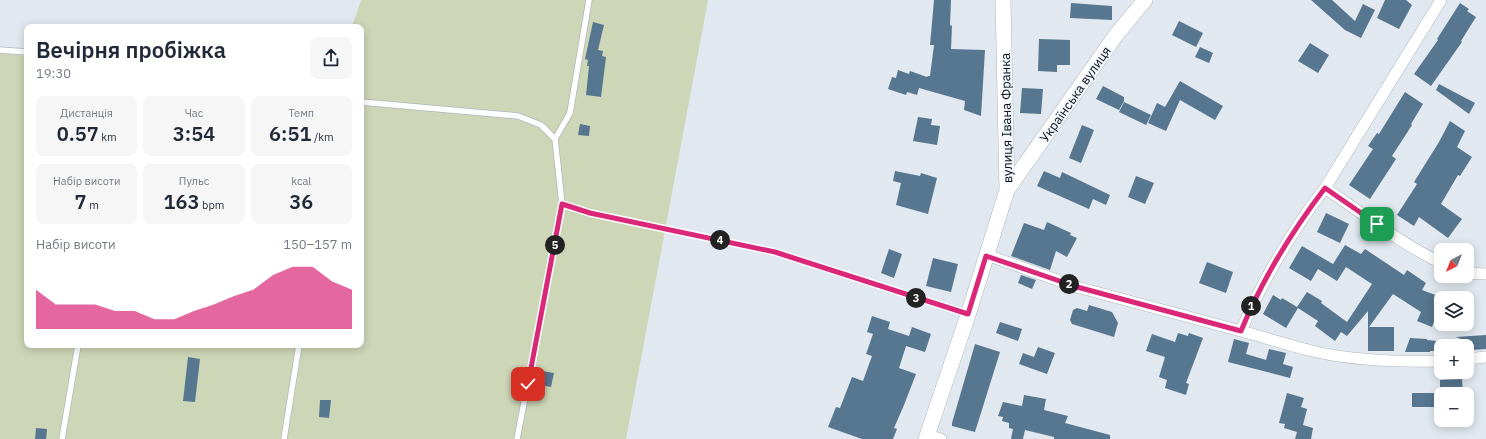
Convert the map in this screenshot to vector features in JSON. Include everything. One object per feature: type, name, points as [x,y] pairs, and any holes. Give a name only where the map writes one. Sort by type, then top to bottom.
[{"type":"street","name":"вулиця Івана Франка","points":[[931,438],[1007,190],[1003,0]]},
{"type":"street","name":"Українська вулиця","points":[[1007,190],[1116,35],[1145,0]]},
{"type":"street","points":[[1241,331],[1252,304],[1312,204],[1325,188],[1441,0]]},
{"type":"street","points":[[1325,188],[1377,224],[1434,259]]},
{"type":"street","points":[[986,256],[1077,287],[1320,352],[1345,357],[1417,362],[1434,361]]},
{"type":"street","points":[[1474,273],[1486,274]]},
{"type":"street","points":[[1474,358],[1486,357]]},
{"type":"lane","points":[[517,439],[562,204],[555,139],[570,113],[589,0]]},
{"type":"lane","points":[[0,50],[24,52]]},
{"type":"lane","points":[[364,102],[518,116],[541,125],[555,139]]},
{"type":"lane","points":[[562,204],[590,213],[775,252],[968,314]]},
{"type":"lane","points":[[62,439],[77,348]]},
{"type":"lane","points":[[284,439],[299,348]]},
{"type":"green space","points":[[361,0],[708,0],[626,439],[0,439],[0,53],[24,56],[24,348],[364,348],[364,24],[353,24]]},
{"type":"building","points":[[934,0],[951,0],[951,49],[985,50],[981,116],[964,110],[965,101],[919,88],[917,95],[907,92],[906,95],[888,89],[892,77],[896,78],[898,70],[909,74],[910,71],[927,77],[930,76],[934,45],[930,45]]},
{"type":"building","points":[[1311,0],[1332,0],[1355,21],[1363,4],[1375,10],[1361,38],[1345,30]]},
{"type":"building","points":[[1385,0],[1406,0],[1412,5],[1399,29],[1377,18]]},
{"type":"building","points":[[1071,3],[1112,6],[1112,20],[1070,18]]},
{"type":"building","points":[[1460,3],[1469,9],[1467,11],[1476,17],[1461,41],[1462,42],[1431,86],[1414,74],[1438,40],[1437,39]]},
{"type":"building","points":[[1179,21],[1203,33],[1196,47],[1172,35]]},
{"type":"building","points":[[593,22],[604,25],[598,50],[603,51],[602,56],[606,57],[601,97],[586,95],[589,66],[587,66],[588,60],[585,59]]},
{"type":"building","points":[[1039,39],[1070,40],[1070,65],[1057,65],[1057,72],[1038,71]]},
{"type":"building","points":[[1310,43],[1329,55],[1318,73],[1298,61]]},
{"type":"building","points":[[1200,47],[1213,53],[1209,63],[1195,57]]},
{"type":"building","points":[[1180,81],[1223,106],[1215,120],[1180,100],[1166,131],[1148,123],[1157,103],[1165,107]]},
{"type":"building","points":[[1439,84],[1475,103],[1469,114],[1436,90]]},
{"type":"building","points":[[1103,86],[1124,97],[1124,101],[1119,110],[1096,99]]},
{"type":"building","points":[[1022,88],[1043,89],[1041,114],[1020,113]]},
{"type":"building","points":[[1405,92],[1423,104],[1411,124],[1412,125],[1392,156],[1396,159],[1370,199],[1349,185],[1373,149],[1368,146],[1377,133],[1379,134]]},
{"type":"building","points":[[1124,102],[1151,115],[1146,125],[1119,112]]},
{"type":"building","points":[[918,117],[932,119],[931,125],[940,126],[937,145],[913,141]]},
{"type":"building","points":[[1450,121],[1465,131],[1457,147],[1472,157],[1460,176],[1458,175],[1441,204],[1462,219],[1448,238],[1419,217],[1414,226],[1397,215],[1417,184],[1414,182],[1439,142]]},
{"type":"building","points":[[580,124],[590,126],[589,136],[578,135]]},
{"type":"building","points":[[1082,125],[1094,130],[1081,163],[1069,158]]},
{"type":"building","points":[[895,171],[920,176],[921,173],[937,178],[928,214],[896,205],[901,183],[893,181]]},
{"type":"building","points":[[1044,171],[1060,178],[1062,172],[1110,195],[1106,205],[1093,199],[1089,209],[1037,186]]},
{"type":"building","points":[[1136,176],[1154,183],[1145,204],[1128,197]]},
{"type":"building","points":[[1326,213],[1349,224],[1340,243],[1317,232]]},
{"type":"building","points":[[1047,222],[1071,233],[1070,235],[1077,238],[1067,257],[1056,251],[1050,270],[1011,256],[1024,223],[1044,230]]},
{"type":"building","points":[[1345,245],[1361,254],[1365,249],[1404,275],[1407,270],[1426,283],[1422,290],[1434,294],[1434,322],[1432,327],[1417,321],[1421,312],[1393,294],[1369,327],[1394,327],[1394,351],[1368,351],[1368,311],[1347,336],[1341,332],[1335,341],[1315,326],[1318,321],[1298,308],[1286,328],[1263,314],[1273,295],[1281,300],[1282,298],[1297,307],[1307,292],[1322,301],[1321,303],[1347,322],[1372,284],[1346,267],[1337,281],[1318,269],[1311,281],[1289,268],[1302,246],[1333,264]]},
{"type":"building","points":[[889,249],[902,254],[894,278],[881,273]]},
{"type":"building","points":[[933,258],[958,264],[951,292],[926,286]]},
{"type":"building","points":[[1207,262],[1233,272],[1226,293],[1199,283]]},
{"type":"building","points":[[1021,275],[1036,280],[1032,289],[1018,283]]},
{"type":"building","points":[[1089,305],[1112,312],[1118,323],[1114,337],[1072,324],[1070,320],[1073,310],[1077,308],[1087,311]]},
{"type":"building","points":[[872,316],[890,322],[888,329],[909,336],[912,327],[931,334],[925,352],[906,346],[899,368],[916,374],[894,428],[897,429],[893,439],[862,439],[828,427],[836,407],[840,408],[852,377],[863,381],[872,356],[866,354],[873,334],[867,332]]},
{"type":"building","points":[[1000,322],[1022,329],[1018,341],[996,333]]},
{"type":"building","points":[[1178,333],[1188,336],[1189,333],[1203,338],[1186,383],[1189,384],[1186,395],[1165,388],[1167,380],[1159,377],[1165,357],[1146,351],[1152,334],[1175,342]]},
{"type":"building","points":[[1486,335],[1486,349],[1474,350],[1474,339],[1461,339],[1456,337]]},
{"type":"building","points":[[1410,338],[1434,341],[1434,351],[1405,352]]},
{"type":"building","points":[[1234,339],[1249,343],[1246,354],[1266,360],[1269,349],[1286,353],[1283,364],[1293,367],[1290,378],[1228,362]]},
{"type":"building","points":[[975,344],[1000,352],[975,432],[952,426],[952,423]]},
{"type":"building","points":[[1038,347],[1055,353],[1047,374],[1019,364],[1023,353],[1034,357]]},
{"type":"building","points":[[188,357],[200,359],[195,402],[183,401]]},
{"type":"building","points":[[542,371],[554,373],[551,387],[540,385]]},
{"type":"building","points":[[1462,379],[1463,387],[1440,387],[1440,380]]},
{"type":"building","points":[[1287,393],[1304,398],[1301,407],[1307,409],[1303,425],[1313,428],[1311,439],[1295,439],[1297,432],[1284,428],[1285,424],[1279,423]]},
{"type":"building","points":[[1412,393],[1434,393],[1434,407],[1412,407]]},
{"type":"building","points":[[1024,395],[1046,399],[1044,410],[1068,416],[1065,423],[1110,435],[1110,439],[1054,439],[1054,437],[1025,430],[1023,439],[1011,439],[1013,429],[1009,428],[1009,423],[1002,421],[1003,417],[998,416],[1003,402],[1022,406]]},
{"type":"building","points":[[320,400],[331,400],[329,418],[319,417]]},
{"type":"building","points":[[36,428],[47,429],[46,439],[35,439]]},
{"type":"route","points":[[528,384],[562,204],[590,213],[775,252],[968,314],[986,256],[1077,287],[1241,331],[1252,304],[1312,204],[1325,188],[1377,224]]}]
